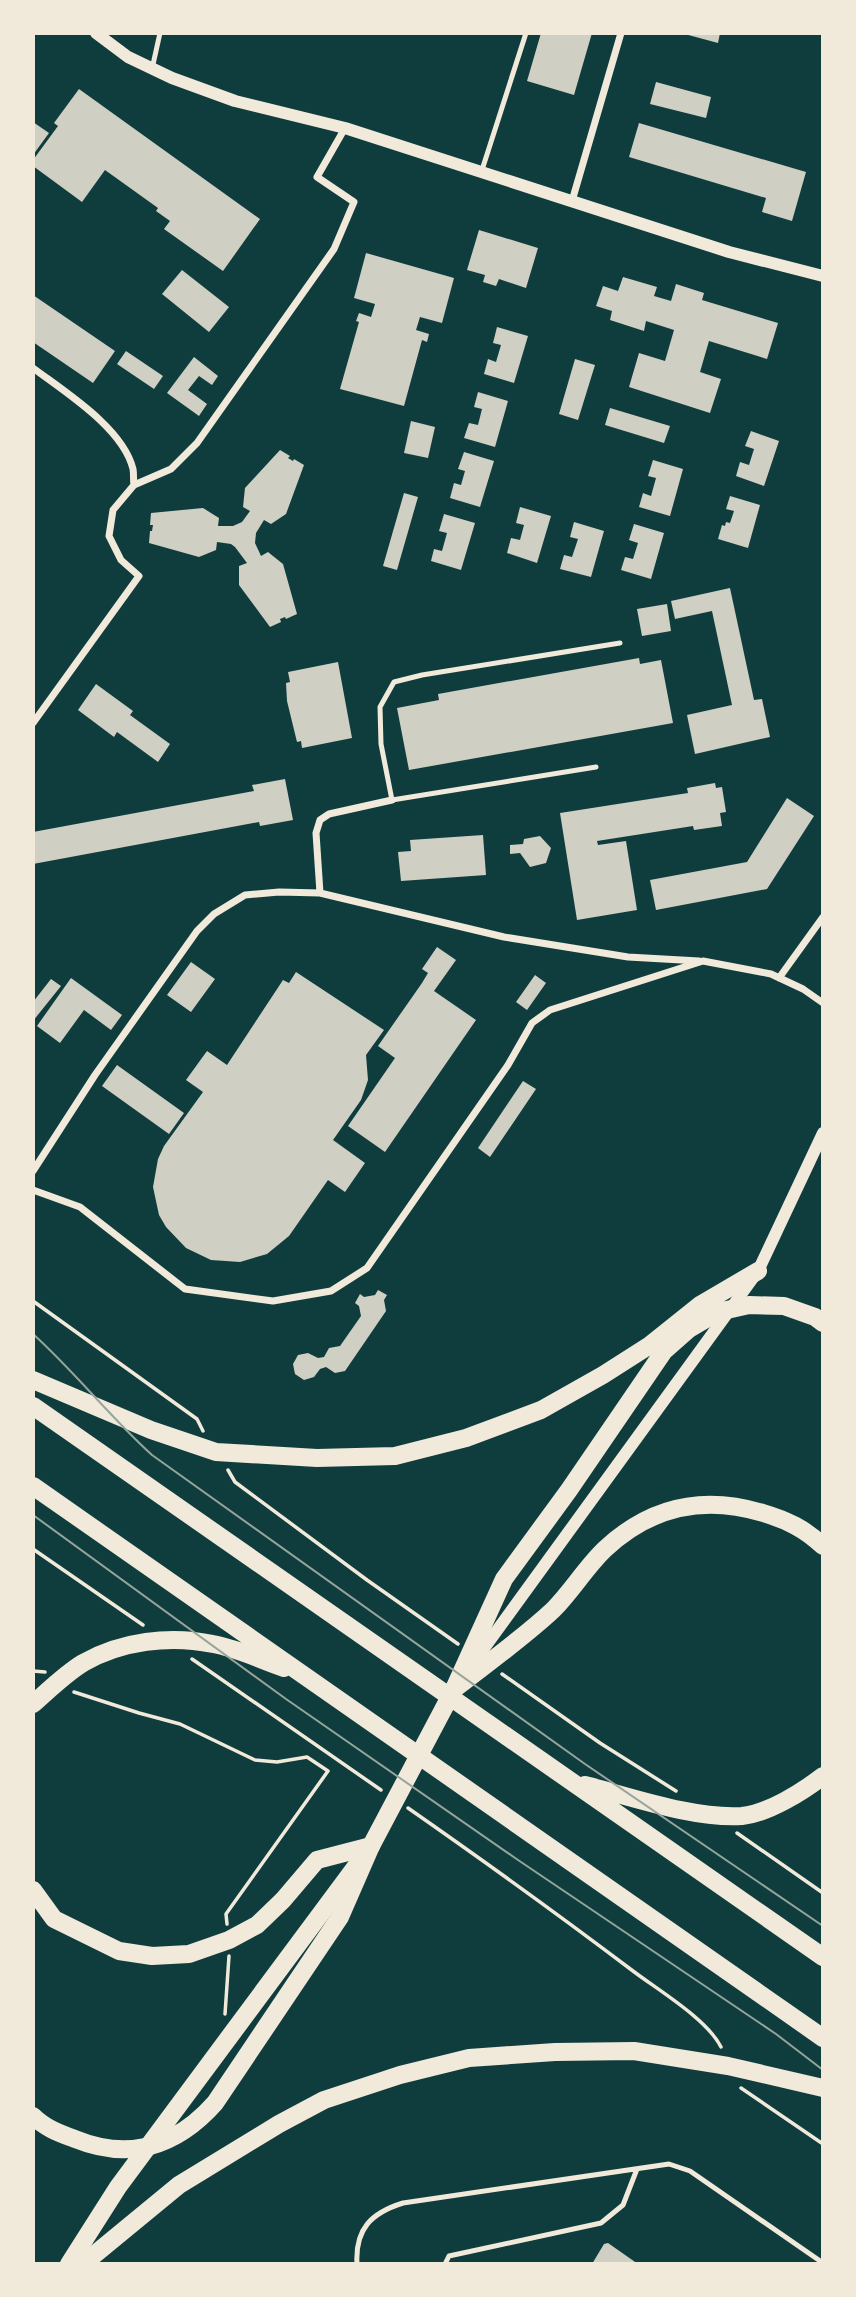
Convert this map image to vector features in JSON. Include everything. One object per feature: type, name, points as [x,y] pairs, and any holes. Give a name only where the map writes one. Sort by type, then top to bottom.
[{"type":"main road","points":[[33,1380],[151,1430],[216,1452],[317,1458],[395,1457],[466,1438],[541,1410],[603,1376],[650,1345],[700,1305],[758,1271]]},
{"type":"main road","points":[[33,2116],[42,2125],[89,2145],[112,2150],[136,2150],[161,2143],[185,2131],[215,2103],[340,1917],[372,1846],[454,1689],[504,1579],[664,1351],[689,1329],[718,1312],[750,1305],[785,1306],[815,1317],[823,1323]]},
{"type":"main road","points":[[33,1406],[823,1957]]},
{"type":"main road","points":[[33,1486],[823,2038]]},
{"type":"main road","points":[[454,1689],[533,1628],[605,1550],[638,1524],[657,1516],[690,1505],[715,1503],[752,1509],[796,1525],[811,1534],[823,1546]]},
{"type":"main road","points":[[33,1704],[58,1681],[84,1663],[124,1647],[168,1640],[213,1644],[303,1674]]},
{"type":"main road","points":[[573,1782],[684,1810],[745,1816],[798,1796],[823,1776]]},
{"type":"main road","points":[[33,1890],[54,1919],[118,1951],[152,1956],[189,1954],[229,1940],[257,1925],[283,1900],[317,1860],[372,1846]]},
{"type":"main road","points":[[69,2264],[118,2187],[372,1846]]},
{"type":"main road","points":[[83,2264],[179,2185],[269,2129],[324,2100],[400,2075],[468,2058],[555,2052],[634,2052],[728,2066],[823,2088]]},
{"type":"street","points":[[96,33],[128,57],[152,69],[235,101],[345,128],[729,252],[823,276]]},
{"type":"street","points":[[572,201],[621,33]]},
{"type":"street","points":[[33,723],[139,576],[121,560],[108,536],[113,510],[134,485],[171,469],[197,443],[334,249],[354,202],[317,177],[345,128]]},
{"type":"street","points":[[33,368],[87,408],[119,440],[133,469],[134,485]]},
{"type":"street","points":[[320,892],[316,832],[320,820],[329,814],[392,800]]},
{"type":"street","points":[[33,1171],[94,1075],[197,931],[214,914],[245,895],[320,892],[504,937],[628,957],[703,961],[771,974],[803,989],[823,1003]]},
{"type":"street","points":[[779,978],[823,917]]},
{"type":"street","points":[[33,1190],[80,1207],[185,1289],[273,1301],[331,1291],[368,1268],[508,1065],[532,1023],[550,1010],[703,961]]},
{"type":"street","points":[[454,1689],[758,1271],[823,1133]]},
{"type":"lane","points":[[152,69],[160,33]]},
{"type":"lane","points":[[482,172],[526,33]]},
{"type":"lane","points":[[596,767],[392,800],[381,744],[380,707],[394,682],[422,675],[620,643]]},
{"type":"lane","points":[[357,2264],[356,2249],[366,2225],[383,2210],[403,2203],[669,2164],[690,2171],[823,2263]]},
{"type":"lane","points":[[445,2264],[449,2256],[601,2223],[623,2205],[637,2169]]},
{"type":"path","points":[[33,1671],[46,1672],[68,1690],[180,1724],[255,1760],[277,1762],[307,1757],[328,1771],[226,1914],[229,1971],[221,2048]]},
{"type":"path","points":[[507,1877],[702,2023],[720,2043],[740,2088],[823,2144]]},
{"type":"building","points":[[541,33],[592,33],[574,95],[527,81]]},
{"type":"building","points":[[681,33],[720,33],[718,43]]},
{"type":"building","points":[[656,82],[711,97],[706,118],[650,104]]},
{"type":"building","points":[[79,89],[260,219],[223,271],[164,229],[170,221],[156,211],[158,208],[105,170],[82,202],[33,166],[33,160],[58,126],[54,123]]},
{"type":"building","points":[[33,122],[49,133],[33,155]]},
{"type":"building","points":[[639,123],[806,172],[792,221],[762,212],[766,198],[629,157]]},
{"type":"building","points":[[479,230],[538,248],[526,288],[499,279],[496,286],[483,282],[485,275],[467,270]]},
{"type":"building","points":[[366,253],[454,278],[442,323],[420,317],[416,330],[429,334],[427,342],[422,340],[404,406],[340,389],[359,322],[356,321],[359,313],[371,317],[375,304],[354,298]]},
{"type":"building","points":[[182,270],[229,307],[209,332],[162,294]]},
{"type":"building","points":[[623,277],[657,287],[654,296],[671,301],[676,284],[704,293],[702,300],[778,323],[767,359],[709,341],[700,372],[721,379],[710,413],[629,387],[639,353],[665,361],[674,330],[646,321],[644,331],[610,320],[612,311],[596,306],[603,286],[618,291]]},
{"type":"building","points":[[33,295],[115,351],[93,383],[33,342]]},
{"type":"building","points":[[497,327],[528,336],[514,383],[484,374],[488,359],[496,362],[501,345],[493,343]]},
{"type":"building","points":[[126,351],[163,376],[154,389],[117,364]]},
{"type":"building","points":[[194,357],[218,376],[212,385],[199,376],[188,390],[207,404],[199,416],[167,393]]},
{"type":"building","points":[[575,359],[595,365],[578,420],[559,414]]},
{"type":"building","points":[[478,392],[508,401],[495,447],[464,438],[469,423],[478,425],[482,409],[474,407]]},
{"type":"building","points":[[610,408],[670,426],[664,443],[605,425]]},
{"type":"building","points":[[411,421],[435,427],[428,458],[404,453]]},
{"type":"building","points":[[751,431],[779,441],[764,486],[736,476],[740,462],[749,465],[754,449],[745,446]]},
{"type":"building","points":[[280,450],[290,456],[288,458],[304,465],[286,514],[271,524],[264,520],[256,533],[255,543],[261,556],[268,552],[283,564],[297,614],[280,619],[281,622],[270,627],[239,585],[239,566],[247,563],[235,547],[217,542],[216,550],[199,557],[149,543],[153,525],[150,525],[151,513],[203,508],[219,518],[218,526],[233,526],[242,522],[250,511],[243,507],[245,488]]},
{"type":"building","points":[[464,452],[494,461],[480,507],[450,498],[454,483],[461,485],[465,471],[458,469]]},
{"type":"building","points":[[653,460],[683,469],[670,516],[639,507],[643,493],[651,496],[656,478],[648,476]]},
{"type":"building","points":[[404,493],[418,497],[397,570],[383,566]]},
{"type":"building","points":[[730,496],[760,505],[748,548],[718,539],[722,525],[730,523],[734,511],[726,509]]},
{"type":"building","points":[[520,507],[551,516],[537,563],[507,553],[511,538],[520,540],[524,525],[516,523]]},
{"type":"building","points":[[444,514],[475,523],[461,570],[431,561],[434,549],[442,551],[447,533],[439,531]]},
{"type":"building","points":[[574,522],[604,531],[591,577],[560,569],[564,555],[572,557],[578,539],[570,537]]},
{"type":"building","points":[[634,524],[664,533],[651,579],[621,570],[625,557],[633,559],[638,543],[629,540]]},
{"type":"building","points":[[730,588],[754,700],[762,699],[770,737],[695,754],[687,715],[732,705],[712,611],[675,619],[671,601]]},
{"type":"building","points":[[667,604],[671,631],[642,636],[637,609]]},
{"type":"building","points":[[639,658],[640,664],[661,660],[673,723],[409,770],[397,708],[439,700],[438,694]]},
{"type":"building","points":[[338,662],[352,738],[302,748],[301,741],[297,742],[287,701],[286,683],[290,682],[288,672]]},
{"type":"building","points":[[96,684],[133,711],[130,715],[170,744],[158,762],[117,732],[114,737],[78,710]]},
{"type":"building","points":[[285,779],[293,820],[260,826],[259,822],[33,864],[33,832],[254,791],[252,785]]},
{"type":"building","points":[[715,783],[716,788],[722,787],[726,812],[720,813],[722,826],[694,830],[693,826],[597,841],[598,845],[626,841],[637,910],[577,920],[560,813],[688,793],[687,788]]},
{"type":"building","points":[[787,798],[814,816],[767,889],[656,910],[650,880],[747,862]]},
{"type":"building","points":[[483,835],[486,875],[401,881],[398,852],[411,851],[410,840]]},
{"type":"building","points":[[540,836],[551,848],[546,863],[530,867],[520,853],[510,854],[510,845],[523,844],[524,839]]},
{"type":"building","points":[[437,947],[456,960],[434,991],[476,1020],[385,1152],[348,1126],[395,1058],[378,1046],[428,973],[422,969]]},
{"type":"building","points":[[191,962],[215,979],[191,1012],[167,995]]},
{"type":"building","points":[[296,972],[384,1030],[366,1055],[368,1080],[361,1100],[333,1140],[365,1163],[345,1192],[328,1180],[289,1236],[267,1254],[240,1262],[211,1260],[186,1248],[166,1227],[159,1215],[153,1187],[158,1159],[164,1146],[203,1092],[186,1080],[207,1051],[227,1065],[283,980],[289,983]]},
{"type":"building","points":[[535,975],[546,983],[527,1010],[516,1002]]},
{"type":"building","points":[[71,978],[122,1015],[111,1030],[84,1010],[60,1043],[37,1026]]},
{"type":"building","points":[[51,979],[61,986],[33,1021],[33,1002]]},
{"type":"building","points":[[117,1065],[184,1113],[169,1134],[102,1086]]},
{"type":"building","points":[[523,1081],[536,1089],[490,1157],[478,1148]]},
{"type":"building","points":[[378,1290],[387,1295],[384,1300],[386,1311],[345,1371],[335,1373],[326,1367],[320,1369],[314,1377],[304,1380],[295,1374],[293,1364],[298,1355],[308,1353],[318,1358],[324,1357],[329,1348],[340,1346],[361,1316],[359,1306],[355,1303],[360,1294],[364,1297],[375,1295]]},
{"type":"building","points":[[608,2243],[638,2264],[592,2264],[604,2244]]},
{"type":"tram line","points":[[33,1334],[152,1455],[585,1764],[823,1926]]},
{"type":"tram line","points":[[33,1515],[286,1699],[776,2034],[823,2070]]}]
